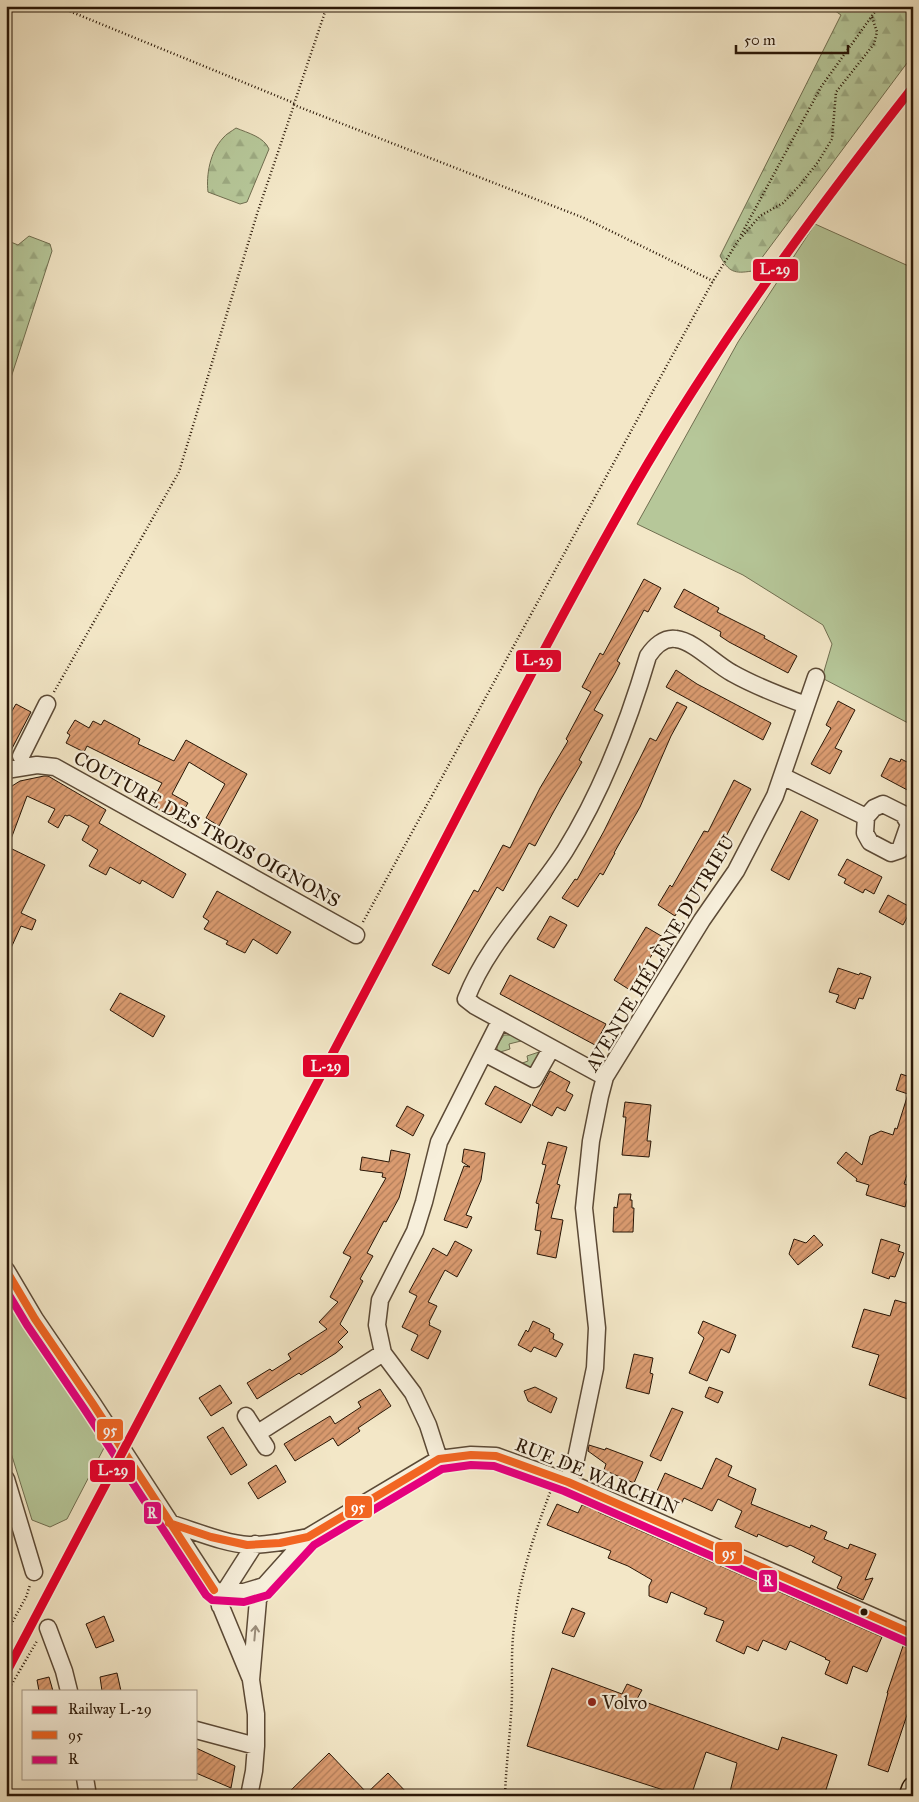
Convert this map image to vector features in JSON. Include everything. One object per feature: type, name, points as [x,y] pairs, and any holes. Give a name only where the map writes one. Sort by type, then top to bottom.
[{"type":"main road","points":[[910,1796],[913,1788]]},
{"type":"street","points":[[605,1078],[500,1021],[466,999],[470,988],[498,940],[564,852],[594,800],[620,743],[648,656],[654,646],[675,638],[691,645],[732,674],[806,705]]},
{"type":"street","name":"AVENUE HÉLÈNE DUTRIEU","points":[[562,1480],[576,1459],[595,1368],[597,1328],[584,1208],[591,1141],[605,1078],[702,920],[736,871],[775,796],[816,676]]},
{"type":"street","points":[[21,756],[47,704]]},
{"type":"street","name":"COUTURE DES TROIS OIGNONS","points":[[6,770],[37,766],[55,767],[356,935]]},
{"type":"street","points":[[782,776],[866,817]]},
{"type":"street","points":[[438,1459],[428,1425],[413,1393],[383,1353],[378,1325],[380,1300],[415,1230],[439,1142],[500,1021]]},
{"type":"street","points":[[484,1053],[534,1079],[551,1049]]},
{"type":"street","name":"RUE DE WARCHIN","points":[[6,1270],[35,1319],[93,1404],[169,1524],[220,1596],[251,1680],[256,1714],[254,1771],[248,1796]]},
{"type":"street","points":[[258,1433],[383,1353]]},
{"type":"street","points":[[246,1416],[266,1447]]},
{"type":"street","name":"RUE DE WARCHIN","points":[[251,1680],[258,1600],[264,1586],[308,1537],[438,1459],[472,1455],[496,1456],[562,1480],[913,1634]]},
{"type":"street","points":[[6,1479],[34,1572]]},
{"type":"street","points":[[169,1524],[211,1537],[247,1545],[280,1543],[308,1537]]},
{"type":"street","points":[[220,1596],[255,1544]]},
{"type":"street","points":[[220,1596],[264,1586]]},
{"type":"street","points":[[48,1628],[64,1670],[69,1690]]},
{"type":"street","points":[[198,1731],[256,1746]]},
{"type":"street","points":[[86,1780],[88,1796]]},
{"type":"path","points":[[57,6],[294,104],[584,218],[713,281]]},
{"type":"path","points":[[47,704],[179,472],[254,224],[327,6]]},
{"type":"path","points":[[356,935],[713,281],[738,241],[822,87],[880,6]]},
{"type":"path","points":[[738,241],[760,216],[783,203],[800,185],[818,162],[832,139],[836,92],[874,44],[877,32],[872,17]]},
{"type":"path","points":[[504,1796],[512,1697],[514,1619],[536,1531],[562,1480]]},
{"type":"path","points":[[6,1634],[26,1597],[34,1572]]},
{"type":"path","points":[[6,1694],[33,1645],[48,1628]]},
{"type":"green space","points":[[828,6],[913,6],[913,55],[752,271],[733,271],[726,266],[720,256],[841,15]]},
{"type":"green space","points":[[236,128],[260,138],[269,149],[247,202],[240,204],[208,192],[208,171],[215,150],[224,137]]},
{"type":"green space","points":[[815,224],[913,268],[913,719],[910,724],[822,678],[832,644],[823,625],[743,575],[637,524],[738,342]]},
{"type":"green space","points":[[29,236],[50,244],[52,251],[6,393],[6,240],[18,245]]},
{"type":"green space","points":[[504,1035],[511,1035],[521,1041],[509,1044],[510,1049],[497,1053],[497,1045]]},
{"type":"green space","points":[[539,1052],[533,1069],[517,1065],[528,1061],[527,1056]]},
{"type":"green space","points":[[6,1288],[105,1446],[67,1519],[50,1527],[32,1520],[6,1437]]},
{"type":"building","points":[[644,579],[661,588],[648,612],[644,610],[617,661],[620,663],[615,673],[594,710],[603,715],[579,760],[582,762],[535,846],[529,843],[503,891],[497,887],[449,974],[432,965],[474,890],[478,892],[503,845],[510,848],[540,788],[568,741],[566,739],[591,692],[582,687],[600,653],[603,655]]},
{"type":"building","points":[[684,589],[719,608],[717,612],[765,636],[764,638],[797,656],[788,673],[729,642],[720,636],[721,632],[674,607]]},
{"type":"building","points":[[676,670],[697,684],[771,723],[763,740],[666,687]]},
{"type":"building","points":[[838,701],[855,710],[835,748],[842,751],[830,774],[811,764],[831,728],[826,725]]},
{"type":"building","points":[[677,702],[687,707],[671,736],[640,807],[603,875],[600,873],[578,907],[562,898],[575,879],[577,880],[604,831],[650,738],[656,741]]},
{"type":"building","points":[[16,704],[31,712],[6,760],[6,721]]},
{"type":"building","points":[[75,720],[89,728],[93,721],[101,725],[104,720],[140,739],[138,744],[174,761],[186,740],[247,774],[219,826],[206,818],[225,784],[189,762],[172,794],[188,803],[178,820],[150,805],[162,783],[87,746],[84,752],[66,743],[70,735],[67,733]]},
{"type":"building","points":[[890,758],[900,762],[901,759],[913,765],[913,793],[881,776]]},
{"type":"building","points":[[48,776],[106,810],[99,823],[186,874],[173,898],[142,880],[140,884],[110,867],[106,875],[89,866],[98,850],[82,840],[89,826],[69,815],[65,815],[58,828],[48,822],[55,809],[27,796],[8,847],[45,865],[21,913],[36,920],[32,930],[21,926],[6,959],[6,800],[12,786],[20,781]]},
{"type":"building","points":[[734,780],[751,789],[721,846],[719,845],[675,916],[658,905],[670,885],[672,887],[704,831],[708,832]]},
{"type":"building","points":[[801,811],[818,820],[789,880],[771,870]]},
{"type":"building","points":[[847,859],[882,877],[874,894],[865,889],[863,893],[844,883],[846,879],[838,875]]},
{"type":"building","points":[[217,891],[291,932],[277,954],[253,939],[245,953],[226,944],[228,941],[204,929],[209,921],[203,917]]},
{"type":"building","points":[[888,895],[912,908],[903,925],[879,912]]},
{"type":"building","points":[[550,916],[567,925],[554,948],[537,939]]},
{"type":"building","points":[[646,927],[663,937],[630,990],[614,980]]},
{"type":"building","points":[[838,968],[871,977],[863,999],[859,998],[855,1009],[836,1002],[839,995],[829,992]]},
{"type":"building","points":[[510,975],[606,1024],[595,1045],[500,994]]},
{"type":"building","points":[[120,993],[165,1016],[153,1037],[110,1010]]},
{"type":"building","points":[[550,1071],[570,1082],[566,1091],[573,1095],[565,1111],[557,1107],[552,1116],[532,1105]]},
{"type":"building","points":[[901,1074],[913,1078],[913,1157],[904,1184],[911,1186],[905,1207],[866,1195],[869,1185],[856,1181],[857,1179],[837,1163],[846,1152],[862,1165],[870,1136],[881,1131],[893,1135],[895,1128],[897,1129],[908,1094],[896,1090]]},
{"type":"building","points":[[495,1086],[531,1105],[521,1123],[485,1104]]},
{"type":"building","points":[[625,1102],[651,1105],[647,1141],[651,1141],[649,1157],[622,1155],[626,1117],[623,1117]]},
{"type":"building","points":[[407,1106],[424,1115],[413,1136],[396,1126]]},
{"type":"building","points":[[548,1142],[567,1147],[557,1184],[560,1185],[551,1218],[563,1220],[556,1258],[537,1254],[541,1231],[535,1230],[539,1204],[536,1203],[546,1165],[542,1164]]},
{"type":"building","points":[[464,1149],[485,1153],[481,1180],[466,1215],[472,1217],[467,1228],[444,1220],[464,1166],[470,1167],[462,1162]]},
{"type":"building","points":[[391,1150],[410,1154],[405,1176],[399,1198],[367,1253],[373,1256],[360,1279],[363,1281],[340,1324],[348,1332],[338,1342],[343,1347],[301,1375],[299,1373],[257,1399],[247,1383],[291,1359],[288,1354],[327,1329],[319,1322],[338,1302],[330,1297],[351,1257],[343,1253],[386,1178],[382,1177],[383,1173],[360,1170],[362,1157],[389,1162]]},
{"type":"building","points":[[619,1194],[631,1194],[630,1200],[632,1200],[632,1208],[634,1208],[633,1232],[613,1232],[614,1207],[617,1208]]},
{"type":"building","points":[[814,1235],[823,1245],[798,1265],[789,1254],[794,1239],[806,1243]]},
{"type":"building","points":[[881,1239],[900,1245],[898,1251],[904,1253],[895,1277],[890,1276],[889,1279],[872,1273]]},
{"type":"building","points":[[455,1241],[472,1250],[457,1277],[445,1270],[428,1302],[437,1306],[429,1325],[441,1331],[428,1359],[411,1350],[418,1335],[402,1327],[417,1296],[409,1292],[433,1248],[447,1256]]},
{"type":"building","points":[[895,1300],[913,1305],[913,1401],[869,1385],[879,1355],[852,1347],[864,1309],[890,1316]]},
{"type":"building","points":[[533,1321],[550,1329],[549,1331],[554,1334],[553,1339],[563,1344],[556,1357],[534,1347],[531,1352],[518,1345],[526,1330],[528,1332]]},
{"type":"building","points":[[703,1321],[736,1335],[729,1353],[721,1349],[707,1381],[689,1373],[704,1338],[698,1333]]},
{"type":"building","points":[[634,1354],[653,1358],[650,1373],[653,1374],[649,1394],[626,1388]]},
{"type":"building","points":[[220,1385],[232,1403],[211,1416],[199,1398]]},
{"type":"building","points":[[535,1387],[557,1398],[551,1413],[528,1401],[524,1391]]},
{"type":"building","points":[[709,1387],[723,1392],[718,1403],[705,1397]]},
{"type":"building","points":[[380,1389],[391,1406],[358,1428],[360,1431],[338,1446],[333,1438],[295,1461],[284,1444],[330,1416],[335,1424],[361,1407],[358,1402]]},
{"type":"building","points":[[672,1408],[683,1412],[661,1461],[650,1456]]},
{"type":"building","points":[[223,1427],[247,1465],[231,1475],[207,1437]]},
{"type":"building","points":[[589,1445],[605,1450],[606,1448],[643,1462],[634,1483],[604,1470],[606,1464],[588,1451]]},
{"type":"building","points":[[716,1458],[732,1466],[728,1476],[756,1489],[751,1504],[810,1528],[811,1525],[827,1532],[824,1539],[848,1549],[850,1544],[876,1554],[865,1580],[873,1578],[863,1600],[837,1588],[842,1577],[812,1562],[815,1557],[790,1545],[787,1547],[758,1534],[757,1537],[735,1527],[742,1511],[718,1499],[712,1511],[684,1498],[681,1504],[656,1493],[665,1473],[702,1489]]},
{"type":"building","points":[[276,1465],[286,1482],[258,1499],[248,1483]]},
{"type":"building","points":[[557,1504],[578,1513],[582,1505],[593,1509],[598,1507],[598,1512],[882,1637],[867,1672],[853,1666],[847,1684],[825,1674],[830,1661],[790,1641],[786,1650],[763,1640],[758,1651],[747,1646],[744,1654],[716,1641],[724,1621],[704,1614],[707,1608],[671,1592],[667,1603],[649,1596],[649,1586],[652,1580],[628,1566],[608,1558],[611,1551],[547,1525]]},
{"type":"building","points":[[572,1608],[585,1613],[574,1637],[562,1633]]},
{"type":"building","points":[[104,1616],[114,1641],[96,1648],[86,1624]]},
{"type":"building","points":[[903,1646],[913,1650],[913,1697],[888,1772],[868,1765],[887,1693]]},
{"type":"building","name":"Volvo","points":[[552,1668],[622,1694],[627,1684],[642,1690],[637,1699],[778,1750],[782,1737],[837,1755],[824,1796],[729,1796],[737,1763],[706,1752],[691,1796],[682,1796],[527,1746]]},
{"type":"building","points":[[117,1673],[121,1690],[102,1690],[100,1677]]},
{"type":"building","points":[[49,1677],[53,1690],[39,1690],[37,1680]]},
{"type":"building","points":[[198,1749],[235,1766],[231,1788],[198,1774]]},
{"type":"building","points":[[329,1753],[367,1793],[388,1773],[410,1796],[285,1796]]},
{"type":"rail line","name":"L-29","points":[[6,1673],[541,656],[634,487],[698,383],[766,282],[913,87]]},
{"type":"transit line","name":"95","points":[[6,1270],[35,1319],[93,1404],[214,1590]]},
{"type":"transit line","name":"R","points":[[6,1290],[27,1325],[206,1595],[212,1600],[244,1602],[268,1595],[314,1545],[442,1469],[471,1465],[494,1466],[564,1491],[909,1643]]},
{"type":"transit line","name":"95","points":[[169,1523],[211,1537],[247,1545],[280,1543],[308,1537],[439,1459],[471,1455],[496,1456],[568,1482],[913,1634]]},
{"type":"place","name":"Volvo","points":[[592,1702]]}]
